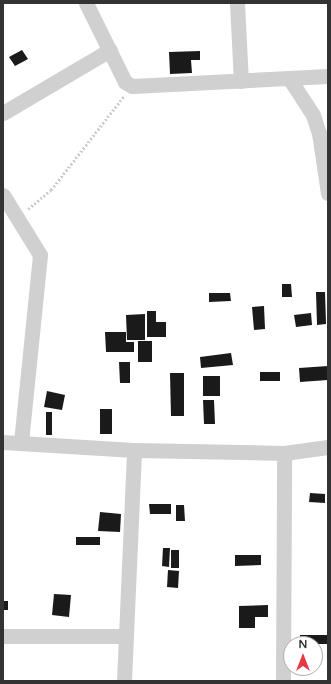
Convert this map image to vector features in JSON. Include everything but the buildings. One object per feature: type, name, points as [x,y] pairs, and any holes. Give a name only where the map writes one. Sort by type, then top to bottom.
[{"type":"street","points":[[86,3],[125,82],[132,86],[328,76]]},
{"type":"street","points":[[237,3],[241,81]]},
{"type":"street","points":[[3,113],[110,50]]},
{"type":"street","points":[[289,78],[314,115],[320,133],[328,193]]},
{"type":"street","points":[[3,195],[18,217],[40,255],[21,442]]},
{"type":"street","points":[[3,442],[134,450],[284,453],[328,447]]},
{"type":"street","points":[[124,681],[124,636],[134,450]]},
{"type":"street","points":[[283,681],[284,453]]},
{"type":"street","points":[[3,636],[124,636]]},
{"type":"path","points":[[18,217],[51,190],[132,86]]}]
